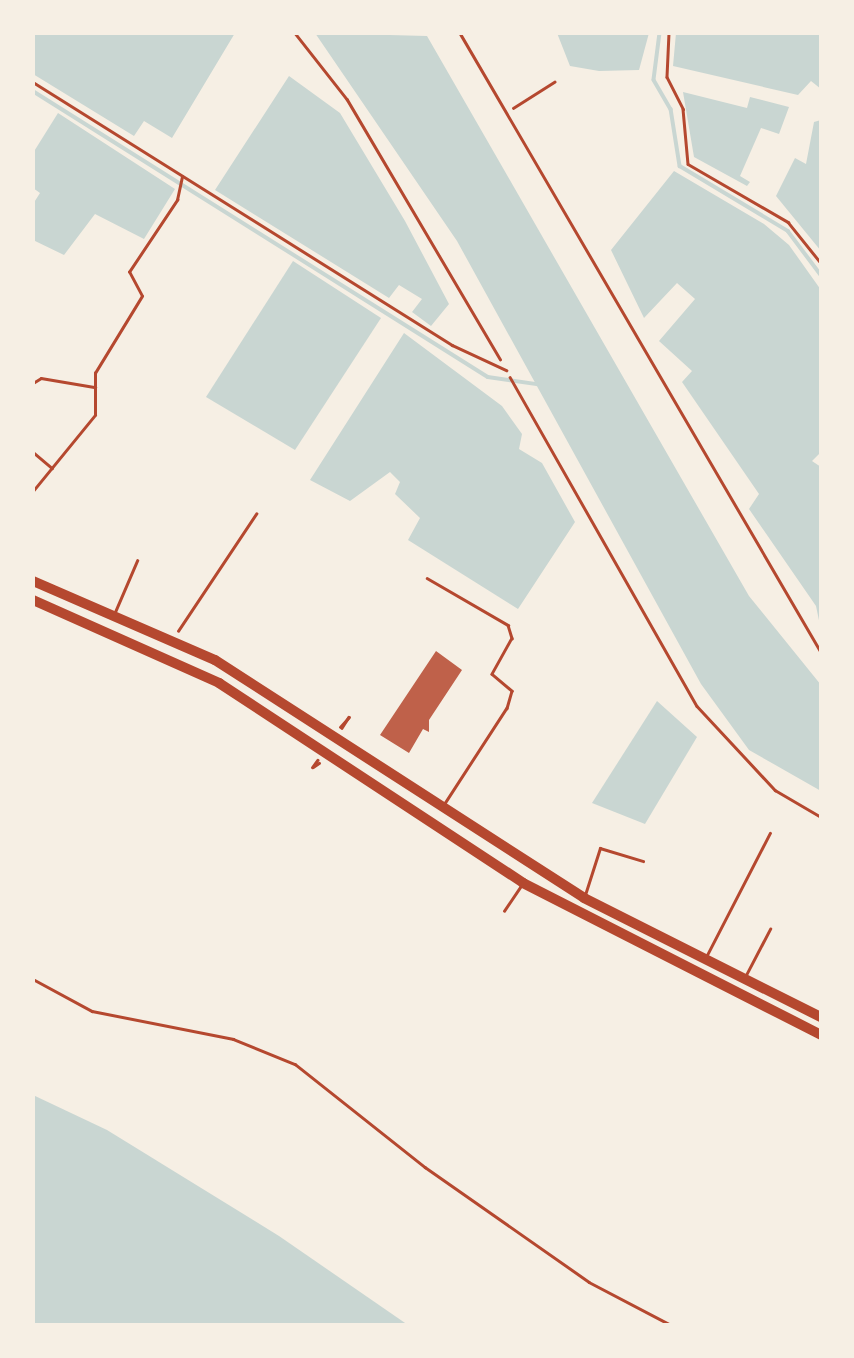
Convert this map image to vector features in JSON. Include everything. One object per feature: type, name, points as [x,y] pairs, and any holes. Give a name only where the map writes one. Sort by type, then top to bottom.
[{"type":"main road","points":[[33,581],[172,640],[279,697],[441,810],[584,898],[821,1017]]},
{"type":"main road","points":[[33,600],[219,682],[523,883],[821,1035]]},
{"type":"main road","points":[[352,768],[362,755]]},
{"type":"main road","points":[[386,792],[395,778]]},
{"type":"lane","points":[[460,33],[821,652]]},
{"type":"lane","points":[[33,82],[452,345],[506,370]]},
{"type":"lane","points":[[33,491],[94,415],[95,373],[142,296],[130,272],[177,200],[182,177]]},
{"type":"lane","points":[[33,383],[95,387]]},
{"type":"lane","points":[[33,452],[52,468]]},
{"type":"lane","points":[[113,616],[137,561]]},
{"type":"lane","points":[[427,578],[508,625],[512,638],[492,674],[512,691],[507,708],[433,824]]},
{"type":"lane","points":[[698,974],[770,833]]},
{"type":"lane","points":[[584,898],[600,848],[643,861]]},
{"type":"lane","points":[[504,911],[523,883]]},
{"type":"lane","points":[[744,978],[770,929]]},
{"type":"path","points":[[295,33],[373,140],[697,706],[775,790],[821,817]]},
{"type":"path","points":[[668,33],[667,76],[683,109],[688,164],[788,222],[821,263]]},
{"type":"path","points":[[507,110],[554,82]]},
{"type":"path","points":[[172,640],[256,514]]},
{"type":"path","points":[[33,979],[92,1011],[233,1039],[295,1064],[425,1167],[589,1282],[671,1325]]},
{"type":"shaded area","points":[[33,33],[235,33],[172,138],[144,121],[134,136],[33,74]]},
{"type":"shaded area","points":[[315,33],[427,36],[749,596],[821,685],[821,791],[749,750],[701,684],[457,241]]},
{"type":"shaded area","points":[[557,33],[649,33],[639,70],[599,71],[570,66]]},
{"type":"shaded area","points":[[676,33],[821,33],[821,89],[811,81],[798,95],[673,66]]},
{"type":"shaded area","points":[[289,76],[340,113],[405,221],[449,304],[431,326],[412,312],[422,299],[399,285],[389,298],[215,190]]},
{"type":"shaded area","points":[[683,92],[747,108],[750,97],[789,107],[779,134],[761,128],[740,176],[750,182],[747,186],[694,157]]},
{"type":"shaded area","points":[[58,113],[175,189],[144,239],[95,214],[64,255],[33,240],[33,204],[40,193],[33,188],[33,153]]},
{"type":"shaded area","points":[[821,120],[821,251],[776,196],[795,158],[806,164],[814,122]]},
{"type":"shaded area","points":[[674,171],[764,224],[789,245],[821,290],[821,452],[812,461],[821,467],[821,630],[816,606],[749,509],[759,494],[682,382],[692,371],[659,341],[695,299],[677,283],[644,318],[611,250]]},
{"type":"shaded area","points":[[293,261],[381,318],[295,450],[206,397]]},
{"type":"shaded area","points":[[404,333],[502,406],[522,434],[519,449],[542,463],[575,522],[518,609],[408,540],[420,518],[395,494],[400,482],[390,472],[350,501],[310,480]]},
{"type":"shaded area","points":[[657,701],[697,737],[645,824],[592,803]]},
{"type":"shaded area","points":[[33,1095],[107,1130],[279,1236],[408,1325],[33,1325]]},
{"type":"building","points":[[436,651],[462,670],[429,720],[429,732],[423,729],[409,753],[380,735]]},
{"type":"waterway","points":[[660,33],[654,80],[671,109],[680,166],[788,231],[821,275]]},
{"type":"waterway","points":[[33,91],[488,377],[536,384]]}]
